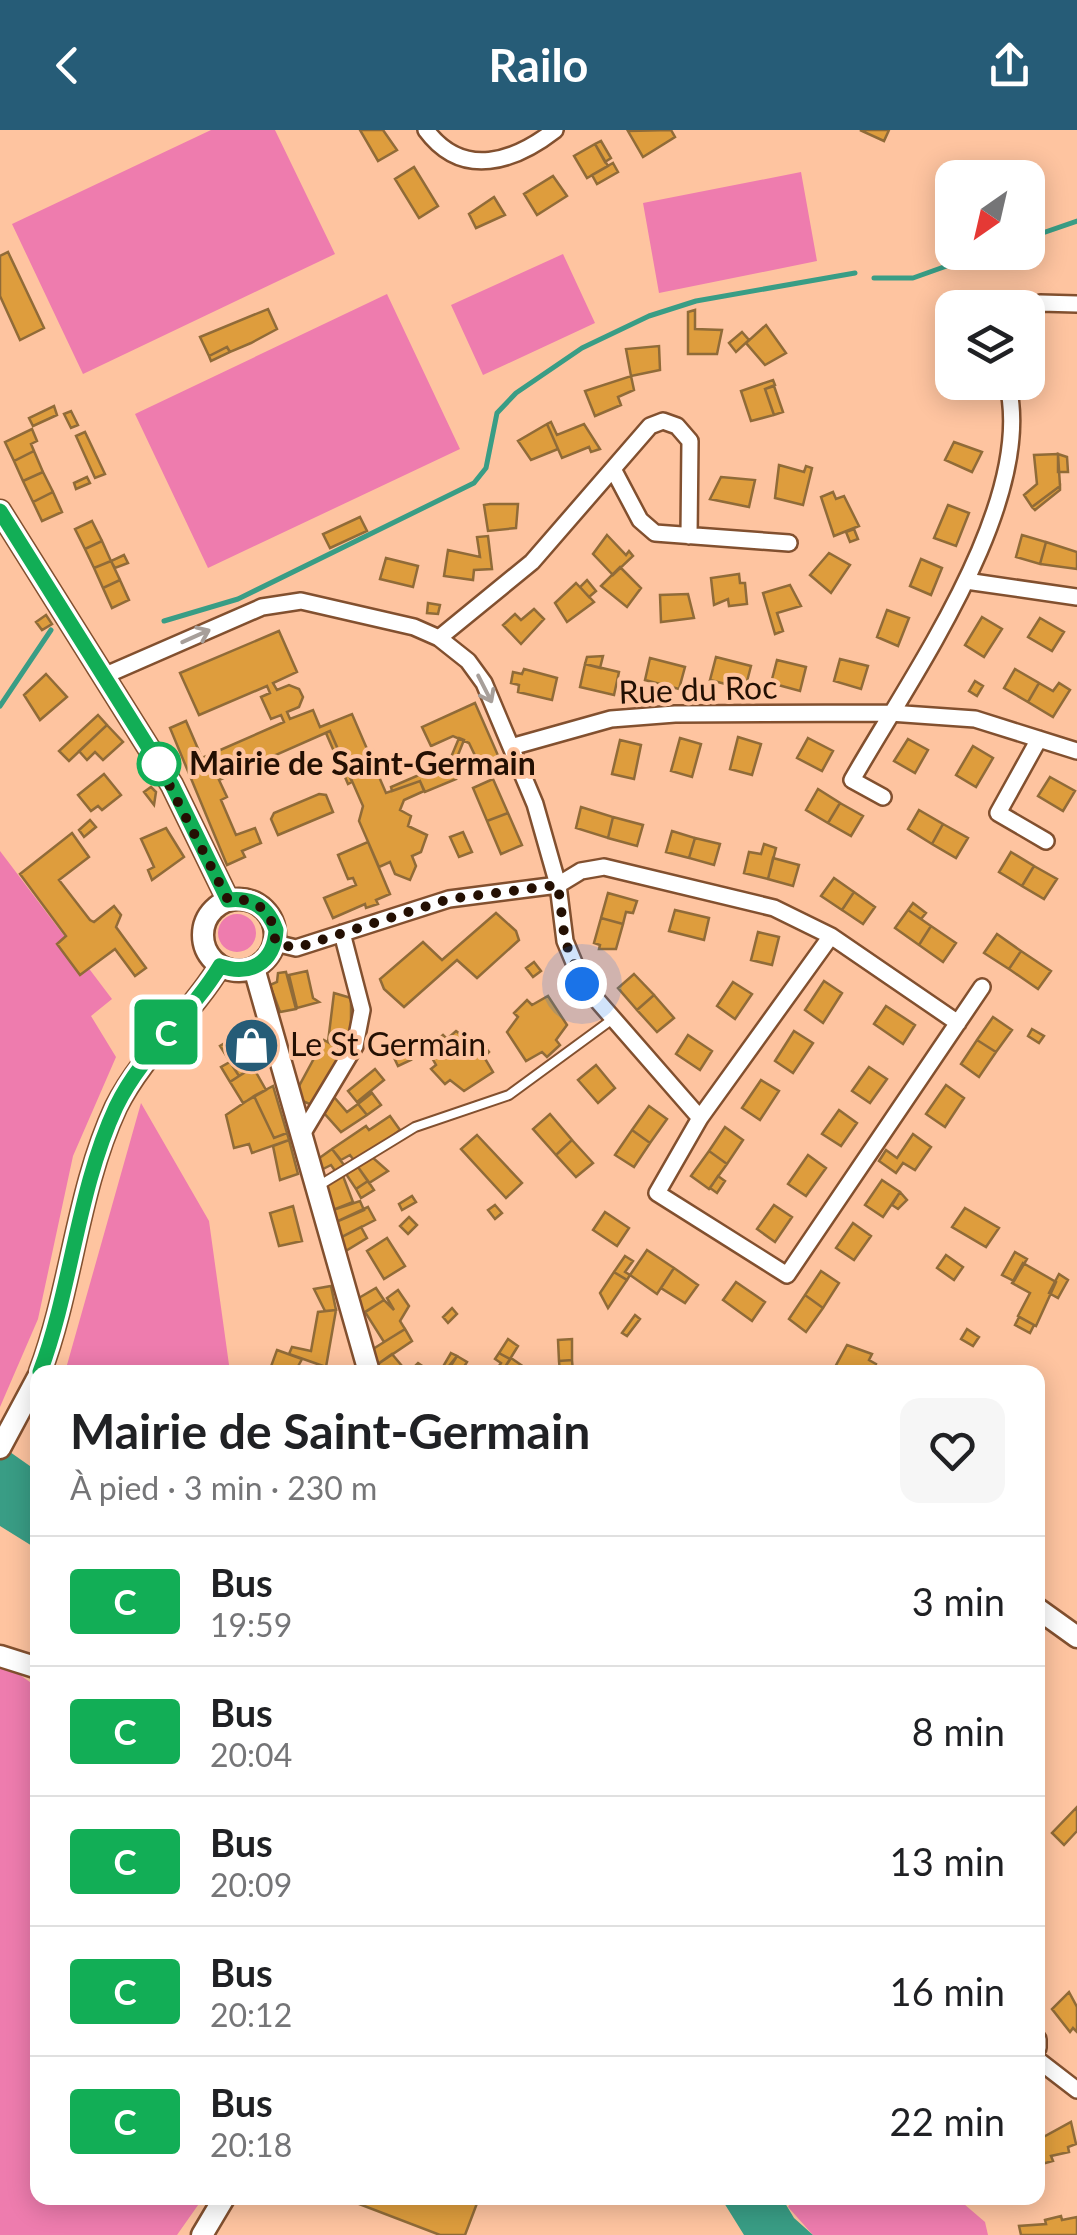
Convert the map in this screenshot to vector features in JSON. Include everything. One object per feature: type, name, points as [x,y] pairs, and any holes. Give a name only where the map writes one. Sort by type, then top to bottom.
[{"type":"street","points":[[426,130],[447,150],[470,160],[498,160],[524,153],[555,130]]},
{"type":"street","points":[[1045,303],[1077,304]]},
{"type":"street","points":[[883,797],[852,780],[966,580],[1004,492],[1011,400]]},
{"type":"street","points":[[439,638],[532,562],[650,426],[664,421],[677,426],[690,441],[689,536]]},
{"type":"street","points":[[614,469],[640,520],[655,534],[789,543]]},
{"type":"street","points":[[0,511],[106,674],[172,785],[228,900]]},
{"type":"street","points":[[966,580],[1077,598]]},
{"type":"street","points":[[106,674],[262,606],[300,601],[414,627],[439,638],[468,660],[484,683],[511,747],[558,885],[571,962],[610,1021],[700,1118]]},
{"type":"street","name":"Rue du Roc","points":[[511,747],[611,719],[675,714],[890,712],[975,719],[1077,752]]},
{"type":"street","points":[[1039,739],[998,814],[1046,841]]},
{"type":"street","points":[[275,943],[296,948],[449,899],[558,885],[581,872],[604,867],[774,908],[832,936],[958,1023]]},
{"type":"street","points":[[240,899],[264,908],[276,930],[275,943],[267,958],[254,968],[236,971],[220,966],[204,942],[204,925],[213,910],[228,900],[240,899]]},
{"type":"street","points":[[302,1136],[355,1046],[362,1010],[342,933]]},
{"type":"street","points":[[832,936],[700,1118],[656,1193],[786,1275],[982,987]]},
{"type":"street","points":[[43,1365],[54,1334],[97,1159],[115,1110],[137,1068],[220,966]]},
{"type":"street","points":[[254,968],[367,1365]]},
{"type":"street","points":[[5,1440],[30,1392]]},
{"type":"street","points":[[1045,1614],[1077,1637]]},
{"type":"street","points":[[0,1656],[30,1665]]},
{"type":"street","points":[[1045,2065],[1077,2090]]},
{"type":"street","points":[[202,2235],[220,2205]]},
{"type":"lane","points":[[316,1187],[415,1126],[510,1095],[610,1021]]},
{"type":"shaded area","points":[[211,130],[275,130],[335,254],[83,374],[12,224]]},
{"type":"shaded area","points":[[801,172],[817,261],[659,293],[643,203]]},
{"type":"shaded area","points":[[563,254],[595,323],[483,375],[451,305]]},
{"type":"shaded area","points":[[387,294],[460,449],[208,568],[135,414]]},
{"type":"shaded area","points":[[0,851],[112,999],[91,1016],[116,1057],[73,1156],[38,1319],[0,1407]]},
{"type":"shaded area","points":[[237,914],[250,920],[256,933],[250,946],[237,952],[224,946],[218,933],[224,920]]},
{"type":"shaded area","points":[[141,1103],[209,1221],[229,1365],[67,1365]]},
{"type":"shaded area","points":[[0,1668],[13,1670],[30,1682],[30,2205],[198,2205],[177,2235],[0,2235]]},
{"type":"shaded area","points":[[965,2205],[985,2222],[988,2235],[813,2235],[788,2207]]},
{"type":"water","points":[[0,1445],[30,1466],[30,1545],[0,1526]]},
{"type":"water","points":[[725,2205],[786,2205],[813,2235],[744,2235]]},
{"type":"building","points":[[360,130],[383,130],[397,150],[378,161]]},
{"type":"building","points":[[671,130],[675,137],[643,157],[628,131]]},
{"type":"building","points":[[860,130],[889,130],[884,141]]},
{"type":"building","points":[[601,141],[611,158],[605,162],[595,144]]},
{"type":"building","points":[[595,144],[608,166],[587,178],[574,156]]},
{"type":"building","points":[[613,163],[618,172],[597,184],[592,175]]},
{"type":"building","points":[[414,167],[438,206],[419,218],[395,179]]},
{"type":"building","points":[[553,176],[567,196],[537,215],[524,194]]},
{"type":"building","points":[[494,197],[505,215],[476,228],[469,214]]},
{"type":"building","points":[[8,252],[44,328],[20,340],[0,296],[0,256]]},
{"type":"building","points":[[268,309],[277,329],[230,352],[227,347],[209,356],[200,337]]},
{"type":"building","points":[[695,310],[695,329],[722,330],[717,354],[688,354],[688,312]]},
{"type":"building","points":[[766,325],[786,353],[765,365],[746,343]]},
{"type":"building","points":[[742,332],[749,340],[736,352],[729,343]]},
{"type":"building","points":[[659,346],[660,370],[631,376],[626,349]]},
{"type":"building","points":[[227,347],[230,352],[211,361],[209,356]]},
{"type":"building","points":[[631,376],[634,390],[618,397],[621,405],[595,416],[585,391]]},
{"type":"building","points":[[773,380],[775,385],[765,389],[774,415],[751,421],[741,391]]},
{"type":"building","points":[[774,386],[783,412],[774,415],[765,389]]},
{"type":"building","points":[[54,406],[57,415],[33,426],[29,418]]},
{"type":"building","points":[[71,411],[78,425],[71,428],[64,414]]},
{"type":"building","points":[[551,422],[557,435],[584,424],[600,449],[591,452],[589,447],[562,458],[547,424]]},
{"type":"building","points":[[547,424],[558,449],[531,460],[518,441]]},
{"type":"building","points":[[32,429],[37,441],[31,444],[34,451],[14,461],[5,442]]},
{"type":"building","points":[[85,432],[105,474],[95,478],[76,436]]},
{"type":"building","points":[[954,442],[982,452],[972,472],[945,460]]},
{"type":"building","points":[[34,451],[43,472],[23,481],[14,461]]},
{"type":"building","points":[[1058,454],[1067,457],[1068,472],[1058,472]]},
{"type":"building","points":[[1058,454],[1060,486],[1032,507],[1024,495],[1037,484],[1034,455]]},
{"type":"building","points":[[779,465],[804,472],[806,466],[812,468],[803,505],[775,498]]},
{"type":"building","points":[[43,472],[53,492],[33,502],[23,481]]},
{"type":"building","points":[[87,477],[90,483],[76,489],[74,483]]},
{"type":"building","points":[[721,477],[755,480],[749,507],[710,499]]},
{"type":"building","points":[[1060,486],[1035,510],[1032,507]]},
{"type":"building","points":[[53,492],[62,512],[42,521],[33,502]]},
{"type":"building","points":[[833,492],[836,499],[844,496],[859,526],[834,536],[821,497]]},
{"type":"building","points":[[518,504],[516,528],[488,531],[484,505]]},
{"type":"building","points":[[948,505],[969,513],[956,546],[934,538]]},
{"type":"building","points":[[360,517],[367,531],[330,548],[323,534]]},
{"type":"building","points":[[92,521],[102,541],[85,549],[75,529]]},
{"type":"building","points":[[854,529],[858,539],[850,542],[846,532]]},
{"type":"building","points":[[607,535],[626,555],[629,551],[633,556],[613,575],[593,554]]},
{"type":"building","points":[[1022,535],[1046,542],[1040,564],[1016,557]]},
{"type":"building","points":[[488,536],[492,569],[474,570],[473,580],[444,576],[448,550],[480,557],[477,537]]},
{"type":"building","points":[[102,541],[111,561],[94,568],[85,549]]},
{"type":"building","points":[[1046,542],[1077,552],[1077,569],[1040,564]]},
{"type":"building","points":[[829,553],[850,565],[831,593],[810,575]]},
{"type":"building","points":[[124,555],[128,563],[115,568],[111,561]]},
{"type":"building","points":[[386,558],[418,566],[413,587],[380,579]]},
{"type":"building","points":[[921,559],[942,568],[931,595],[910,586]]},
{"type":"building","points":[[111,561],[120,580],[103,588],[94,568]]},
{"type":"building","points":[[620,567],[641,588],[627,607],[601,586]]},
{"type":"building","points":[[739,574],[740,583],[745,583],[747,604],[729,606],[728,599],[714,605],[711,578]]},
{"type":"building","points":[[120,580],[129,600],[112,608],[103,588]]},
{"type":"building","points":[[587,580],[596,591],[589,597],[580,587]]},
{"type":"building","points":[[576,583],[594,602],[567,622],[555,603]]},
{"type":"building","points":[[790,585],[801,606],[777,613],[783,631],[775,634],[763,593]]},
{"type":"building","points":[[688,594],[694,618],[661,622],[660,595]]},
{"type":"building","points":[[428,603],[440,605],[438,614],[427,613]]},
{"type":"building","points":[[534,609],[544,619],[521,644],[503,625],[515,614],[521,620]]},
{"type":"building","points":[[887,610],[909,618],[898,646],[877,637]]},
{"type":"building","points":[[46,615],[52,624],[42,630],[36,622]]},
{"type":"building","points":[[982,617],[1002,629],[984,657],[965,645]]},
{"type":"building","points":[[1040,618],[1064,632],[1052,651],[1028,637]]},
{"type":"building","points":[[279,631],[297,672],[273,683],[277,690],[289,685],[299,689],[303,697],[299,707],[287,712],[290,719],[313,710],[320,727],[352,714],[386,793],[420,781],[424,791],[404,800],[400,810],[411,816],[408,826],[427,835],[421,852],[412,856],[416,866],[410,880],[395,874],[390,862],[379,867],[359,821],[363,806],[330,731],[219,780],[227,797],[221,800],[236,835],[255,828],[261,843],[242,851],[245,857],[227,865],[170,728],[186,721],[202,758],[284,722],[281,715],[271,719],[261,697],[270,693],[267,686],[199,715],[180,673]]},
{"type":"building","points":[[603,656],[600,668],[585,664],[587,657]]},
{"type":"building","points":[[716,657],[751,666],[745,689],[710,680]]},
{"type":"building","points":[[650,658],[685,667],[679,689],[645,680]]},
{"type":"building","points":[[840,659],[868,666],[861,689],[834,681]]},
{"type":"building","points":[[777,660],[806,667],[800,691],[771,683]]},
{"type":"building","points":[[585,664],[619,672],[614,695],[580,687]]},
{"type":"building","points":[[524,669],[557,678],[552,700],[518,692],[519,685],[511,683],[513,672],[522,674]]},
{"type":"building","points":[[1015,669],[1039,683],[1028,702],[1004,688]]},
{"type":"building","points":[[46,674],[67,697],[40,720],[24,695]]},
{"type":"building","points":[[975,681],[983,686],[977,696],[969,691]]},
{"type":"building","points":[[1039,683],[1053,691],[1059,683],[1070,690],[1053,717],[1028,702]]},
{"type":"building","points":[[475,703],[500,760],[481,768],[469,743],[453,736],[431,746],[422,727]]},
{"type":"building","points":[[98,715],[107,725],[69,761],[59,751]]},
{"type":"building","points":[[107,725],[123,742],[103,760],[95,752],[87,760],[79,751]]},
{"type":"building","points":[[330,731],[352,782],[348,784],[326,733]]},
{"type":"building","points":[[738,737],[761,744],[752,775],[730,769]]},
{"type":"building","points":[[459,738],[464,740],[452,770],[449,762]]},
{"type":"building","points":[[680,738],[701,744],[692,777],[671,771]]},
{"type":"building","points":[[808,738],[833,751],[822,771],[797,758]]},
{"type":"building","points":[[908,739],[928,750],[915,773],[894,761]]},
{"type":"building","points":[[620,740],[641,745],[634,779],[612,774]]},
{"type":"building","points":[[973,746],[993,758],[976,787],[956,775]]},
{"type":"building","points":[[449,762],[456,779],[425,792],[420,781],[392,791],[391,787]]},
{"type":"building","points":[[104,774],[121,795],[102,810],[98,806],[91,811],[78,795]]},
{"type":"building","points":[[1050,777],[1075,791],[1063,811],[1038,796]]},
{"type":"building","points":[[493,779],[508,813],[487,821],[473,788]]},
{"type":"building","points":[[151,787],[156,792],[154,805],[144,792]]},
{"type":"building","points":[[818,789],[840,803],[828,823],[806,810]]},
{"type":"building","points":[[319,794],[326,795],[333,812],[278,835],[271,819],[274,813]]},
{"type":"building","points":[[840,803],[863,816],[851,836],[828,823]]},
{"type":"building","points":[[581,807],[613,817],[608,838],[576,828]]},
{"type":"building","points":[[919,810],[943,824],[932,844],[908,829]]},
{"type":"building","points":[[508,813],[522,845],[501,854],[487,821]]},
{"type":"building","points":[[613,817],[643,825],[637,846],[608,838]]},
{"type":"building","points":[[90,820],[96,827],[84,837],[79,830]]},
{"type":"building","points":[[943,824],[968,838],[956,858],[932,844]]},
{"type":"building","points":[[166,828],[184,857],[152,880],[148,870],[154,867],[141,839]]},
{"type":"building","points":[[672,831],[695,838],[689,858],[666,852]]},
{"type":"building","points":[[463,832],[472,852],[459,857],[450,837]]},
{"type":"building","points":[[72,833],[89,857],[59,880],[94,922],[114,906],[121,915],[116,927],[146,968],[135,976],[115,949],[80,975],[57,944],[66,936],[20,874]]},
{"type":"building","points":[[695,838],[720,844],[714,865],[689,858]]},
{"type":"building","points":[[368,842],[390,894],[376,900],[378,904],[366,908],[365,904],[333,918],[324,898],[356,885],[353,878],[348,879],[338,855]]},
{"type":"building","points":[[764,844],[776,848],[768,879],[744,873],[749,852],[761,854]]},
{"type":"building","points":[[1011,852],[1034,866],[1022,886],[999,872]]},
{"type":"building","points":[[773,858],[799,865],[793,886],[768,879]]},
{"type":"building","points":[[1034,866],[1057,879],[1044,899],[1022,886]]},
{"type":"building","points":[[834,878],[854,892],[842,910],[821,896]]},
{"type":"building","points":[[854,892],[875,907],[863,924],[842,910]]},
{"type":"building","points":[[608,893],[637,901],[633,913],[626,912],[623,924],[601,918]]},
{"type":"building","points":[[913,903],[926,913],[921,919],[908,910]]},
{"type":"building","points":[[675,910],[709,918],[704,940],[669,931]]},
{"type":"building","points":[[908,910],[931,926],[919,945],[895,928]]},
{"type":"building","points":[[496,913],[516,931],[519,940],[477,978],[457,960],[404,1007],[384,989],[380,979],[423,942],[442,960]]},
{"type":"building","points":[[601,918],[623,924],[616,949],[599,949],[600,945],[594,943]]},
{"type":"building","points":[[931,926],[956,943],[943,962],[919,945]]},
{"type":"building","points":[[758,932],[779,937],[772,965],[751,960]]},
{"type":"building","points":[[997,934],[1021,951],[1009,969],[984,953]]},
{"type":"building","points":[[1021,951],[1051,971],[1038,989],[1009,969]]},
{"type":"building","points":[[534,962],[541,971],[533,977],[526,968]]},
{"type":"building","points":[[307,971],[313,998],[319,1002],[297,1008],[289,975]]},
{"type":"building","points":[[286,972],[296,1009],[280,1012],[270,985],[277,982],[278,973]]},
{"type":"building","points":[[634,974],[654,995],[637,1010],[618,988]]},
{"type":"building","points":[[824,981],[842,993],[823,1023],[805,1010]]},
{"type":"building","points":[[733,982],[752,994],[735,1019],[717,1006]]},
{"type":"building","points":[[334,993],[351,998],[351,1025],[343,1051],[328,1042]]},
{"type":"building","points":[[654,995],[674,1018],[657,1032],[637,1010]]},
{"type":"building","points":[[548,996],[567,1025],[556,1040],[560,1045],[547,1057],[542,1052],[526,1061],[507,1032],[518,1017],[514,1013],[527,1000],[532,1005]]},
{"type":"building","points":[[886,1006],[915,1025],[903,1044],[874,1024]]},
{"type":"building","points":[[993,1017],[1012,1030],[996,1052],[977,1040]]},
{"type":"building","points":[[1032,1029],[1044,1036],[1039,1043],[1028,1036]]},
{"type":"building","points":[[245,1031],[259,1039],[265,1060],[239,1076],[220,1046]]},
{"type":"building","points":[[456,1031],[471,1042],[476,1037],[489,1052],[484,1057],[493,1072],[464,1091],[450,1080],[445,1084],[431,1069],[436,1065],[427,1049],[443,1035],[447,1039]]},
{"type":"building","points":[[794,1031],[813,1043],[793,1073],[775,1061]]},
{"type":"building","points":[[688,1035],[712,1051],[700,1070],[676,1054]]},
{"type":"building","points":[[324,1040],[343,1051],[312,1105],[300,1100],[298,1088]]},
{"type":"building","points":[[977,1040],[996,1052],[979,1077],[961,1064]]},
{"type":"building","points":[[402,1041],[411,1060],[398,1066],[389,1047]]},
{"type":"building","points":[[230,1062],[239,1076],[230,1082],[221,1067]]},
{"type":"building","points":[[596,1065],[615,1088],[598,1103],[578,1080]]},
{"type":"building","points":[[253,1067],[266,1090],[243,1103],[230,1082]]},
{"type":"building","points":[[869,1067],[887,1079],[870,1103],[852,1091]]},
{"type":"building","points":[[375,1069],[384,1080],[357,1102],[348,1091]]},
{"type":"building","points":[[761,1080],[779,1091],[760,1120],[742,1108]]},
{"type":"building","points":[[946,1085],[964,1098],[945,1127],[926,1114]]},
{"type":"building","points":[[273,1086],[287,1133],[274,1138],[254,1096]]},
{"type":"building","points":[[372,1093],[381,1105],[367,1115],[358,1104]]},
{"type":"building","points":[[254,1096],[274,1138],[287,1133],[289,1140],[252,1153],[249,1144],[234,1148],[226,1115]]},
{"type":"building","points":[[334,1097],[347,1112],[358,1104],[367,1115],[341,1132],[324,1113]]},
{"type":"building","points":[[649,1106],[667,1119],[650,1143],[632,1130]]},
{"type":"building","points":[[839,1110],[857,1123],[841,1146],[822,1134]]},
{"type":"building","points":[[550,1114],[572,1140],[556,1155],[533,1129]]},
{"type":"building","points":[[390,1116],[400,1130],[356,1163],[350,1155],[341,1160],[332,1149],[366,1126],[369,1130]]},
{"type":"building","points":[[725,1127],[743,1140],[727,1164],[709,1151]]},
{"type":"building","points":[[632,1130],[650,1143],[634,1167],[615,1155]]},
{"type":"building","points":[[913,1134],[931,1147],[915,1170],[903,1163],[896,1173],[879,1161],[886,1150],[897,1158]]},
{"type":"building","points":[[477,1135],[522,1183],[506,1198],[461,1149]]},
{"type":"building","points":[[289,1140],[298,1174],[280,1180],[273,1146]]},
{"type":"building","points":[[572,1140],[593,1163],[576,1177],[556,1155]]},
{"type":"building","points":[[332,1149],[347,1169],[338,1175],[331,1165],[321,1170],[318,1159]]},
{"type":"building","points":[[709,1151],[727,1164],[709,1189],[691,1176]]},
{"type":"building","points":[[808,1155],[826,1168],[806,1196],[788,1184]]},
{"type":"building","points":[[372,1157],[388,1171],[369,1183],[358,1167]]},
{"type":"building","points":[[358,1167],[368,1181],[356,1189],[346,1174]]},
{"type":"building","points":[[343,1176],[353,1202],[333,1210],[326,1184]]},
{"type":"building","points":[[718,1176],[725,1181],[717,1193],[710,1188]]},
{"type":"building","points":[[882,1180],[900,1192],[883,1217],[865,1205]]},
{"type":"building","points":[[368,1181],[374,1190],[361,1198],[356,1189]]},
{"type":"building","points":[[900,1192],[907,1200],[898,1209],[892,1205]]},
{"type":"building","points":[[412,1196],[416,1202],[402,1210],[399,1204]]},
{"type":"building","points":[[360,1201],[364,1210],[336,1222],[333,1210]]},
{"type":"building","points":[[495,1205],[502,1213],[495,1219],[488,1210]]},
{"type":"building","points":[[774,1205],[792,1217],[775,1242],[757,1229]]},
{"type":"building","points":[[293,1206],[302,1241],[279,1246],[270,1213]]},
{"type":"building","points":[[368,1207],[375,1220],[340,1238],[336,1222]]},
{"type":"building","points":[[965,1208],[999,1228],[986,1247],[952,1227]]},
{"type":"building","points":[[605,1212],[629,1228],[617,1246],[593,1230]]},
{"type":"building","points":[[409,1217],[417,1225],[408,1234],[400,1226]]},
{"type":"building","points":[[853,1223],[871,1236],[854,1260],[836,1248]]},
{"type":"building","points":[[361,1227],[367,1238],[344,1252],[340,1238]]},
{"type":"building","points":[[387,1238],[405,1266],[384,1279],[367,1251]]},
{"type":"building","points":[[647,1250],[674,1268],[657,1294],[630,1275]]},
{"type":"building","points":[[1015,1252],[1027,1259],[1014,1281],[1002,1275]]},
{"type":"building","points":[[946,1255],[963,1267],[954,1280],[937,1268]]},
{"type":"building","points":[[625,1256],[633,1261],[625,1272],[630,1275],[627,1280],[614,1272]]},
{"type":"building","points":[[1023,1263],[1056,1282],[1036,1326],[1018,1316],[1030,1293],[1012,1283]]},
{"type":"building","points":[[674,1268],[698,1285],[685,1303],[661,1288]]},
{"type":"building","points":[[821,1271],[839,1283],[823,1308],[805,1295]]},
{"type":"building","points":[[614,1272],[627,1280],[608,1308],[600,1293]]},
{"type":"building","points":[[1059,1274],[1068,1280],[1058,1298],[1049,1293]]},
{"type":"building","points":[[736,1282],[765,1302],[752,1321],[723,1300]]},
{"type":"building","points":[[331,1286],[336,1310],[325,1311],[314,1289]]},
{"type":"building","points":[[376,1288],[384,1300],[361,1315],[357,1299]]},
{"type":"building","points":[[398,1290],[409,1306],[400,1321],[405,1329],[384,1342],[365,1312],[384,1300],[394,1310],[387,1298]]},
{"type":"building","points":[[805,1295],[823,1308],[806,1332],[789,1319]]},
{"type":"building","points":[[452,1308],[457,1314],[448,1323],[443,1317]]},
{"type":"building","points":[[336,1310],[326,1365],[289,1354],[292,1347],[311,1351],[318,1312]]},
{"type":"building","points":[[635,1315],[640,1319],[627,1336],[622,1333]]},
{"type":"building","points":[[1019,1317],[1034,1325],[1030,1333],[1015,1325]]},
{"type":"building","points":[[405,1329],[412,1341],[378,1364],[373,1349]]},
{"type":"building","points":[[967,1329],[979,1337],[973,1346],[961,1339]]},
{"type":"building","points":[[508,1339],[518,1346],[510,1359],[499,1353]]},
{"type":"building","points":[[572,1339],[572,1360],[559,1361],[558,1340]]},
{"type":"building","points":[[847,1345],[872,1354],[869,1360],[876,1364],[876,1365],[836,1365]]},
{"type":"building","points":[[277,1350],[302,1359],[299,1365],[272,1365]]},
{"type":"building","points":[[451,1353],[457,1356],[450,1365],[444,1365]]},
{"type":"building","points":[[499,1353],[510,1359],[506,1365],[500,1365],[495,1359]]},
{"type":"building","points":[[392,1354],[401,1365],[379,1365]]},
{"type":"building","points":[[457,1356],[467,1362],[465,1365],[451,1365]]},
{"type":"building","points":[[1077,1807],[1077,1831],[1064,1845],[1052,1833]]},
{"type":"building","points":[[1069,1992],[1077,2007],[1077,2032],[1073,2028],[1070,2032],[1052,2009]]},
{"type":"building","points":[[1071,2122],[1076,2144],[1068,2147],[1069,2152],[1051,2156],[1053,2161],[1045,2163],[1045,2136]]},
{"type":"building","points":[[362,2205],[476,2205],[465,2235],[440,2235]]},
{"type":"building","points":[[1061,2216],[1062,2220],[1077,2217],[1077,2235],[1021,2235],[1019,2226],[1046,2224],[1045,2220]]},
{"type":"waterway","points":[[1045,232],[1077,221]]},
{"type":"waterway","points":[[874,278],[913,278],[935,270]]},
{"type":"waterway","points":[[164,621],[238,599],[474,483],[486,468],[497,413],[516,393],[582,348],[649,316],[696,301],[855,273]]},
{"type":"waterway","points":[[0,706],[51,630]]},
{"type":"bus line","name":"C","points":[[0,511],[89,646],[172,785],[228,900],[240,899],[264,908],[276,930],[275,943],[267,958],[254,968],[236,971],[220,966],[137,1068],[102,1142],[54,1334],[43,1365]]},
{"type":"place","name":"Mairie de Saint-Germain","points":[[159,764]]},
{"type":"place","name":"Le St Germain","points":[[251,1045]]},
{"type":"route","points":[[159,764],[156,759],[228,900],[240,899],[264,908],[276,930],[275,943],[296,948],[449,899],[486,891],[558,885],[565,941],[582,984]]}]
